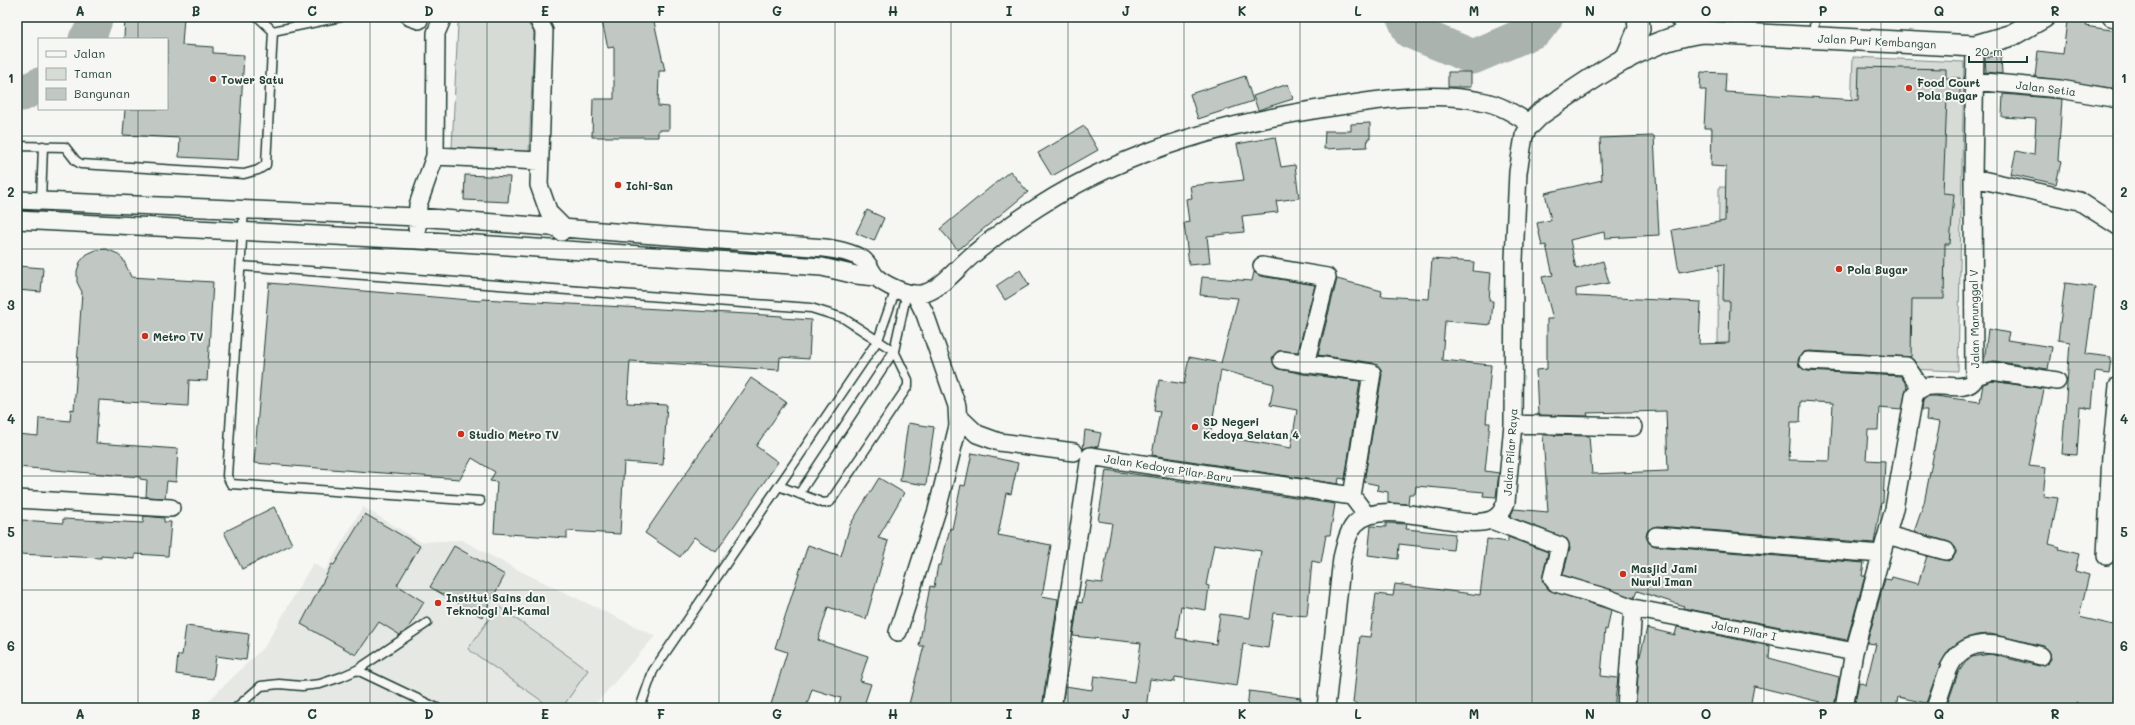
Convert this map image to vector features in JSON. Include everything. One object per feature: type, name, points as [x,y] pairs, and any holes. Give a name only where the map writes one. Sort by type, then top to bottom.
[{"type":"street","points":[[416,240],[418,205],[435,156],[422,24],[443,17]]},
{"type":"street","points":[[537,17],[544,32],[539,185],[549,213],[562,226],[560,250]]},
{"type":"street","points":[[1626,59],[1639,29],[1638,17]]},
{"type":"street","name":"Jalan Puri Kembangan","points":[[1680,17],[1704,32]]},
{"type":"street","name":"Jalan Puri Kembangan","points":[[1530,124],[1540,114],[1626,59],[1648,47],[1685,34],[1704,32],[1975,46],[2012,35],[2044,17]]},
{"type":"street","points":[[2111,17],[2118,19]]},
{"type":"street","name":"Jalan Manunggal V","points":[[1921,388],[1964,386],[1973,382],[1975,376],[1973,178],[1975,46]]},
{"type":"street","name":"Jalan Setia","points":[[1974,81],[2060,89],[2118,99]]},
{"type":"street","points":[[906,292],[934,288],[975,252],[1038,207],[1082,181],[1125,160],[1156,148],[1232,124],[1294,112],[1414,97],[1457,98],[1483,101],[1514,113],[1530,124]]},
{"type":"street","name":"Jalan Pilar Raya","points":[[1492,520],[1501,512],[1506,502],[1513,424],[1514,260],[1518,172],[1524,136],[1530,124]]},
{"type":"street","points":[[435,156],[539,161]]},
{"type":"street","points":[[1973,178],[2079,201],[2086,204],[2118,226]]},
{"type":"street","points":[[17,200],[417,217],[562,226],[825,248],[847,252],[864,260],[876,277]]},
{"type":"street","points":[[17,220],[416,240],[822,267],[856,275],[876,277],[906,292],[925,314],[957,406],[958,416],[957,430],[937,510],[898,632]]},
{"type":"street","points":[[1262,266],[1327,277],[1305,364]]},
{"type":"street","points":[[1282,360],[1372,373],[1352,496],[1367,516]]},
{"type":"street","points":[[1808,361],[1906,366],[1921,388],[1916,390],[1911,406],[1903,463],[1887,535],[1854,652],[1844,708]]},
{"type":"street","points":[[1975,376],[1992,371],[2057,381]]},
{"type":"street","points":[[2106,556],[2115,456],[2118,386]]},
{"type":"street","points":[[958,416],[977,434],[999,442],[1074,452]]},
{"type":"street","points":[[1513,424],[1633,427]]},
{"type":"street","name":"Jalan Kedoya Pilar Baru","points":[[1052,708],[1090,456],[1352,496]]},
{"type":"street","points":[[17,499],[171,508]]},
{"type":"street","points":[[1326,708],[1342,558],[1347,539],[1356,524],[1367,516],[1385,513],[1475,522],[1492,520]]},
{"type":"street","name":"Jalan Pilar I","points":[[1492,520],[1560,546],[1552,578],[1556,583],[1607,598],[1633,608],[1854,652]]},
{"type":"street","points":[[1887,535],[1946,551]]},
{"type":"street","points":[[1656,536],[1881,554]]},
{"type":"street","points":[[1626,708],[1633,608]]},
{"type":"street","points":[[1935,708],[1950,667],[1960,652],[1965,648],[1980,643],[2041,656]]},
{"type":"lane","points":[[17,146],[65,147],[76,161],[81,164],[244,174],[258,170],[266,165],[273,31],[258,17]]},
{"type":"lane","points":[[273,31],[341,17]]},
{"type":"lane","points":[[1814,38],[1815,17]]},
{"type":"lane","points":[[41,201],[43,146]]},
{"type":"lane","points":[[244,209],[227,476],[231,484],[480,501]]},
{"type":"lane","points":[[241,266],[811,308],[843,318],[894,351],[908,380],[908,386],[830,502],[823,503],[779,486]]},
{"type":"lane","points":[[640,708],[653,671],[878,340],[906,292]]},
{"type":"lane","points":[[799,494],[894,351],[906,292]]},
{"type":"lane","points":[[1074,452],[1090,456]]},
{"type":"lane","points":[[236,708],[261,686],[279,684],[302,686],[320,684],[357,670],[427,623]]},
{"type":"lane","points":[[357,670],[438,708]]},
{"type":"shaded area","name":"Institut Sains dan Teknologi Al-Kamal","points":[[363,507],[421,542],[462,540],[516,569],[655,636],[592,708],[201,708],[265,646],[313,563],[325,571]]},
{"type":"green space","points":[[466,17],[523,17],[534,32],[529,152],[452,148],[458,24]]},
{"type":"green space","name":"Pola Bugar","points":[[1853,57],[1964,62],[1958,371],[1805,365],[1801,345],[1718,345],[1719,187],[1848,192]]},
{"type":"green space","points":[[498,606],[588,670],[562,708],[552,708],[468,649]]},
{"type":"building","name":"Tower Satu","points":[[125,17],[184,17],[182,45],[213,47],[213,53],[244,55],[238,160],[179,157],[180,138],[123,135],[125,110],[168,110],[168,38],[124,38]]},
{"type":"building","points":[[601,17],[653,17],[665,71],[659,71],[658,106],[669,107],[669,130],[658,130],[658,137],[592,137],[593,99],[614,99],[614,47],[608,48]]},
{"type":"building","points":[[2067,21],[2087,23],[2086,26],[2118,31],[2116,62],[2118,62],[2118,89],[2035,77],[2038,51],[2063,54]]},
{"type":"building","points":[[2001,56],[2002,74],[1986,72],[1985,57]]},
{"type":"building","points":[[1859,67],[1946,69],[1946,78],[1960,78],[1960,98],[1947,98],[1943,193],[1954,194],[1950,244],[1945,244],[1944,299],[1912,299],[1911,357],[1809,351],[1803,352],[1798,360],[1799,366],[1807,371],[1901,376],[1907,386],[1902,409],[1879,407],[1878,430],[1868,430],[1866,460],[1885,461],[1883,503],[1881,503],[1874,543],[1657,526],[1648,530],[1646,536],[1650,544],[1655,546],[1864,563],[1862,576],[1865,576],[1847,640],[1683,608],[1684,606],[1637,591],[1634,598],[1563,575],[1570,548],[1567,539],[1510,517],[1514,509],[1548,512],[1543,435],[1589,436],[1592,474],[1668,471],[1666,411],[1587,413],[1588,416],[1538,415],[1536,370],[1547,369],[1547,319],[1553,319],[1542,277],[1553,275],[1546,245],[1542,246],[1537,223],[1551,220],[1545,193],[1602,180],[1600,138],[1654,136],[1659,235],[1605,238],[1604,232],[1570,240],[1576,269],[1603,261],[1609,283],[1576,289],[1576,296],[1701,302],[1699,344],[1729,343],[1730,301],[1723,301],[1724,264],[1679,272],[1672,230],[1725,221],[1726,167],[1711,166],[1712,128],[1704,128],[1706,90],[1700,90],[1701,72],[1726,73],[1725,92],[1858,100]],"holes":[[[1801,401],[1833,403],[1830,461],[1789,460],[1791,422],[1800,422]]]},
{"type":"building","points":[[1448,72],[1471,72],[1471,87],[1448,87]]},
{"type":"building","points":[[1245,76],[1253,101],[1198,119],[1190,94]]},
{"type":"building","points":[[1288,84],[1293,99],[1258,110],[1253,96]]},
{"type":"building","points":[[2003,94],[2062,99],[2058,161],[2061,162],[2056,184],[2011,174],[2016,151],[2034,155],[2036,119],[2002,117]]},
{"type":"building","points":[[1370,123],[1370,138],[1368,138],[1367,147],[1324,149],[1325,131],[1351,131],[1351,124]]},
{"type":"building","points":[[1084,126],[1098,150],[1052,176],[1038,153]]},
{"type":"building","points":[[1275,137],[1281,167],[1295,165],[1299,198],[1276,201],[1278,212],[1242,216],[1244,232],[1207,236],[1210,263],[1189,265],[1184,223],[1189,222],[1186,199],[1192,198],[1190,186],[1244,180],[1237,144]]},
{"type":"building","points":[[1010,171],[1028,192],[958,250],[940,229]]},
{"type":"building","points":[[465,175],[510,177],[508,202],[464,200]]},
{"type":"building","points":[[867,210],[884,218],[874,241],[856,233]]},
{"type":"building","name":"Metro TV","points":[[106,249],[116,253],[123,259],[131,277],[213,282],[207,381],[189,380],[188,406],[99,400],[96,443],[178,449],[176,482],[167,481],[165,498],[146,497],[147,480],[140,479],[140,477],[17,467],[17,434],[38,436],[39,418],[70,421],[71,409],[74,410],[82,292],[77,282],[77,271],[80,262],[87,254],[96,250]]},
{"type":"building","points":[[1432,259],[1474,262],[1473,271],[1491,273],[1489,301],[1493,301],[1491,325],[1445,321],[1442,360],[1491,365],[1486,423],[1490,423],[1485,471],[1499,473],[1496,497],[1483,496],[1484,492],[1416,486],[1415,494],[1409,494],[1408,504],[1388,503],[1388,492],[1377,490],[1378,485],[1364,482],[1382,375],[1381,369],[1373,363],[1318,355],[1337,279],[1382,291],[1381,296],[1429,299]]},
{"type":"building","points":[[18,266],[43,268],[41,292],[17,290]]},
{"type":"building","points":[[1020,270],[1029,285],[1005,300],[996,286]]},
{"type":"building","points":[[1254,272],[1260,276],[1315,285],[1298,352],[1278,351],[1272,358],[1276,368],[1303,374],[1360,381],[1345,479],[1339,478],[1338,484],[1152,455],[1160,411],[1154,410],[1159,380],[1184,384],[1189,357],[1221,363],[1238,298],[1200,295],[1202,277],[1252,281]],"holes":[[[1221,370],[1274,384],[1270,405],[1297,410],[1291,448],[1210,435]]]},
{"type":"building","name":"Studio Metro TV","points":[[269,283],[481,301],[482,299],[782,316],[782,318],[811,320],[809,359],[780,357],[779,370],[630,361],[627,403],[667,405],[663,465],[624,462],[620,534],[567,531],[567,538],[494,533],[497,482],[490,481],[495,472],[472,458],[460,479],[254,463]]},
{"type":"building","points":[[2065,283],[2095,287],[2086,354],[2111,357],[2109,374],[2095,372],[2092,409],[2080,407],[2077,455],[2062,454],[2070,342],[2058,340]]},
{"type":"building","points":[[1988,329],[2009,333],[2007,340],[2052,347],[2048,369],[1994,361],[1984,363]]},
{"type":"building","points":[[751,378],[786,402],[756,446],[778,462],[716,552],[694,537],[680,557],[645,533]]},
{"type":"building","points":[[1993,381],[2044,389],[2029,466],[2046,468],[2043,496],[2058,498],[2049,544],[2060,547],[2059,549],[2079,554],[2075,571],[2089,575],[2079,617],[2118,626],[2118,676],[2111,708],[2099,708],[2076,703],[2075,708],[1946,708],[1958,673],[1965,663],[1972,657],[1990,654],[2039,666],[2048,663],[2051,659],[2050,653],[2044,646],[1990,634],[1977,635],[1964,639],[1949,650],[1940,665],[1926,703],[1898,697],[1896,708],[1854,708],[1859,682],[1866,685],[1876,644],[1867,643],[1885,579],[1891,580],[1892,577],[1918,584],[1927,556],[1948,561],[1953,558],[1956,553],[1956,548],[1949,542],[1914,532],[1924,503],[1940,422],[1926,420],[1927,410],[1922,410],[1923,400],[1929,396],[1935,396],[1980,402],[1983,384]]},
{"type":"building","points":[[908,423],[934,427],[926,485],[900,481]]},
{"type":"building","points":[[1085,430],[1101,433],[1098,447],[1091,446],[1083,449]]},
{"type":"building","points":[[972,453],[1018,463],[1011,494],[1006,493],[998,535],[1051,545],[1042,596],[1058,599],[1042,708],[908,708],[924,646],[919,646],[930,586],[934,587],[938,565],[941,565],[950,528],[952,529],[961,485],[965,486]]},
{"type":"building","points":[[1106,470],[1335,504],[1330,535],[1326,535],[1321,563],[1312,561],[1307,616],[1273,613],[1268,648],[1243,644],[1237,686],[1175,677],[1174,682],[1150,679],[1146,708],[1062,706],[1065,686],[1092,690],[1094,676],[1135,682],[1141,643],[1073,636],[1078,602],[1082,603],[1086,581],[1102,583],[1112,523],[1098,521]],"holes":[[[1214,544],[1261,551],[1250,618],[1220,614],[1216,644],[1176,638],[1181,606],[1206,610],[1209,586],[1206,585]]]},
{"type":"building","points":[[879,478],[904,493],[878,538],[888,541],[866,619],[828,607],[818,640],[868,656],[860,681],[871,684],[863,708],[837,708],[841,698],[812,689],[806,708],[770,708],[787,652],[775,648],[808,545],[841,556],[850,525]]},
{"type":"building","points":[[274,507],[292,544],[242,569],[224,532]]},
{"type":"building","points":[[365,514],[420,546],[397,585],[424,602],[407,630],[400,635],[379,622],[356,655],[301,624],[332,564],[334,565]]},
{"type":"building","points":[[144,516],[164,518],[164,522],[171,522],[168,556],[135,554],[135,559],[101,556],[101,558],[19,554],[22,520],[63,523],[63,519],[143,523]]},
{"type":"building","points":[[1386,523],[1407,524],[1406,529],[1455,534],[1453,550],[1399,544],[1398,559],[1368,555],[1371,526],[1386,527]]},
{"type":"building","points":[[1508,537],[1548,552],[1542,580],[1549,590],[1611,610],[1607,630],[1605,629],[1601,676],[1618,678],[1614,708],[1356,708],[1356,703],[1353,703],[1360,636],[1370,637],[1376,594],[1393,596],[1395,584],[1480,595],[1487,539],[1508,542]]},
{"type":"building","points":[[454,546],[505,575],[482,617],[430,587]]},
{"type":"building","points":[[186,626],[249,634],[246,660],[216,656],[213,679],[176,674],[178,655],[182,655]]},
{"type":"building","points":[[1677,627],[1770,646],[1769,658],[1839,677],[1834,708],[1819,708],[1820,702],[1754,686],[1750,708],[1661,708],[1636,704],[1639,660],[1647,628],[1675,635]]},
{"type":"building","points":[[1249,691],[1301,698],[1300,708],[1247,708]]},
{"type":"waterway","points":[[87,38],[90,34],[96,17]]},
{"type":"waterway","points":[[1404,17],[1410,31],[1473,57],[1536,30],[1546,17]]},
{"type":"waterway","points":[[17,93],[22,94],[38,86]]},
{"type":"place","name":"Tower Satu","points":[[213,79]]},
{"type":"place","name":"Food Court Pola Bugar","points":[[1909,88]]},
{"type":"place","name":"Ichi-San","points":[[618,185]]},
{"type":"place","name":"Pola Bugar","points":[[1839,269]]},
{"type":"place","name":"Metro TV","points":[[145,336]]},
{"type":"place","name":"SD Negeri Kedoya Selatan 4","points":[[1195,427]]},
{"type":"place","name":"Studio Metro TV","points":[[461,434]]},
{"type":"place","name":"Masjid Jami Nurul Iman","points":[[1623,574]]},
{"type":"place","name":"Institut Sains dan Teknologi Al-Kamal","points":[[438,603]]}]
